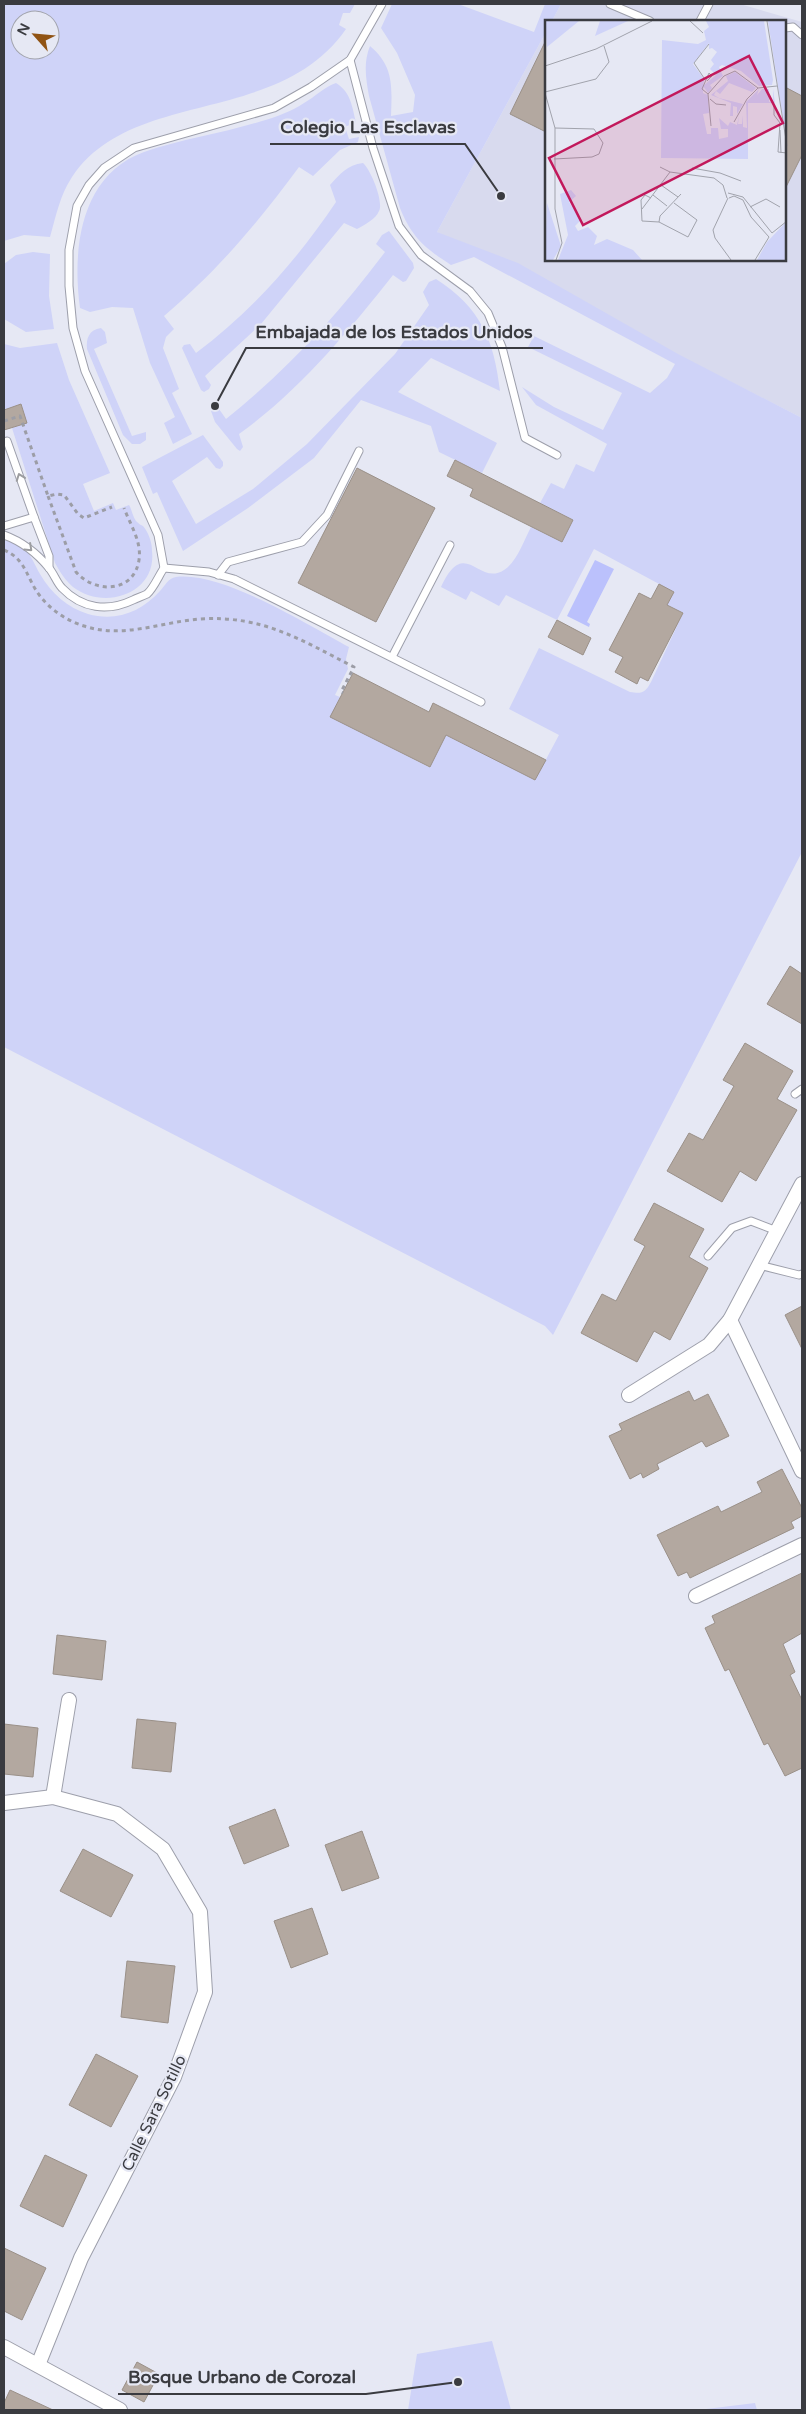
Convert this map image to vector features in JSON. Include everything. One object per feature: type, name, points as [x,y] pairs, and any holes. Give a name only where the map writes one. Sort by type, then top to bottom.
[{"type":"street","points":[[629,1395],[709,1345],[730,1320],[802,1184]]},
{"type":"street","points":[[730,1320],[802,1468]]},
{"type":"street","points":[[696,1596],[802,1545]]},
{"type":"street","points":[[53,1797],[69,1700]]},
{"type":"street","name":"Calle Sara Sotillo","points":[[4,1803],[53,1797],[117,1814],[163,1849],[200,1912],[205,1992],[174,2077],[81,2258],[38,2365]]},
{"type":"street","points":[[4,2347],[120,2410]]},
{"type":"lane","points":[[4,535],[21,540],[32,549],[38,558],[49,568],[62,588],[82,603],[99,608],[118,607],[147,593],[164,568],[158,535],[85,371],[73,328],[69,286],[69,250],[77,206],[89,185],[104,168],[134,148],[274,108],[311,87],[350,60],[382,4]]},
{"type":"lane","points":[[610,4],[648,20]]},
{"type":"lane","points":[[701,20],[710,4]]},
{"type":"lane","points":[[786,28],[793,27],[802,35]]},
{"type":"lane","points":[[350,60],[374,148],[399,226],[421,255],[470,291],[488,313],[502,347],[525,438],[557,455]]},
{"type":"lane","points":[[4,442],[7,441],[49,556],[49,568]]},
{"type":"lane","points":[[218,575],[228,562],[302,542],[327,514],[360,451]]},
{"type":"lane","points":[[4,526],[34,517]]},
{"type":"lane","points":[[392,657],[450,545]]},
{"type":"lane","points":[[164,568],[234,579],[481,702]]},
{"type":"lane","points":[[796,1094],[802,1088]]},
{"type":"lane","points":[[708,1256],[732,1228],[752,1221],[777,1231]]},
{"type":"lane","points":[[759,1265],[799,1275],[802,1274]]},
{"type":"path","points":[[4,421],[20,416],[76,572],[84,581],[103,588],[120,584],[135,571],[139,561],[139,547],[124,508]]},
{"type":"path","points":[[48,496],[64,495],[78,514],[84,518],[112,507]]},
{"type":"path","points":[[4,550],[20,559],[40,596],[48,605],[72,622],[104,631],[137,630],[179,622],[216,618],[242,620],[270,626],[354,667],[343,692]]},
{"type":"shaded area","points":[[4,4],[355,4],[350,13],[343,13],[339,25],[346,29],[317,60],[283,81],[245,95],[167,116],[131,130],[98,149],[72,177],[68,184],[61,198],[50,237],[24,235],[4,241]]},
{"type":"shaded area","points":[[392,4],[458,4],[534,32],[545,4],[561,4],[553,20],[545,20],[545,34],[437,232],[518,263],[678,354],[802,418],[802,852],[553,1335],[545,1326],[4,1047],[4,540],[23,548],[30,556],[44,581],[55,593],[67,604],[88,614],[108,617],[136,610],[145,605],[169,581],[176,577],[195,577],[217,582],[240,591],[349,647],[346,659],[348,669],[335,695],[340,697],[331,717],[429,767],[446,735],[535,780],[559,735],[509,709],[539,648],[630,692],[640,693],[645,691],[651,682],[683,613],[667,605],[674,592],[594,549],[557,620],[506,595],[499,606],[471,591],[466,600],[441,587],[450,572],[457,565],[465,563],[487,573],[504,570],[513,562],[531,527],[562,542],[573,520],[540,503],[551,483],[564,489],[576,464],[594,472],[607,444],[536,405],[522,387],[554,407],[603,430],[622,393],[528,347],[534,336],[650,393],[667,378],[675,364],[474,257],[451,265],[420,241],[409,227],[400,208],[369,96],[366,59],[370,46],[384,61],[390,78],[392,96],[391,116],[413,112],[415,95],[397,53],[381,28]]},
{"type":"shaded area","points":[[561,4],[740,4],[802,22],[802,418],[437,232],[545,34],[545,261],[786,261],[786,20],[553,20]]},
{"type":"shaded area","points":[[336,83],[348,95],[356,122],[345,127],[349,139],[359,137],[358,142],[340,150],[313,176],[299,167],[236,246],[164,316],[174,329],[166,337],[163,348],[179,389],[172,393],[192,434],[173,444],[164,423],[175,417],[150,363],[133,308],[112,307],[90,312],[80,308],[78,262],[80,239],[85,217],[94,196],[106,178],[123,163],[144,152],[278,116],[308,101],[327,87]]},
{"type":"shaded area","points":[[363,163],[370,172],[380,201],[379,211],[375,217],[357,229],[344,223],[261,324],[205,376],[211,385],[204,392],[201,390],[182,348],[184,345],[190,344],[196,353],[255,302],[306,244],[336,202],[330,185],[348,168]]},
{"type":"shaded area","points":[[389,231],[413,263],[414,268],[406,281],[403,282],[393,275],[340,339],[302,380],[239,434],[243,447],[240,451],[237,449],[215,422],[211,411],[214,408],[219,409],[226,419],[291,361],[349,298],[385,252],[376,244],[382,235]]},
{"type":"shaded area","points":[[33,252],[50,254],[49,296],[54,329],[26,332],[4,319],[4,264],[16,255]]},
{"type":"shaded area","points":[[436,279],[464,302],[483,327],[494,356],[500,391],[431,358],[398,392],[497,443],[482,473],[439,452],[431,426],[361,400],[314,458],[248,508],[183,551],[157,492],[153,494],[142,467],[203,435],[223,462],[223,466],[220,469],[216,468],[207,457],[172,481],[196,524],[253,489],[307,444],[395,354],[429,305],[423,292],[429,282]]},
{"type":"shaded area","points":[[101,328],[105,332],[107,343],[94,349],[132,436],[146,432],[146,440],[140,444],[132,444],[123,435],[87,349],[89,335]]},
{"type":"shaded area","points":[[57,343],[69,380],[110,473],[83,484],[94,511],[113,503],[116,510],[129,505],[136,520],[143,526],[151,541],[151,566],[146,578],[137,588],[126,594],[99,598],[73,587],[63,576],[55,563],[12,428],[26,423],[21,404],[4,410],[4,344],[20,348]]},
{"type":"shaded area","points":[[595,560],[614,569],[587,622],[590,624],[589,627],[567,616]]},
{"type":"shaded area","points":[[492,2341],[511,2410],[408,2410],[417,2354]]},
{"type":"shaded area","points":[[755,2403],[757,2410],[698,2410]]},
{"type":"building","points":[[545,42],[545,132],[510,114]]},
{"type":"building","points":[[786,88],[802,96],[802,155],[786,187]]},
{"type":"building","points":[[21,404],[27,423],[4,430],[4,410]]},
{"type":"building","points":[[455,460],[573,520],[562,542],[470,496],[473,489],[447,476]]},
{"type":"building","points":[[357,468],[435,508],[376,622],[298,583]]},
{"type":"building","points":[[659,584],[674,592],[667,605],[683,613],[648,681],[640,677],[637,684],[615,672],[623,657],[609,650],[639,593],[651,599]]},
{"type":"building","points":[[557,620],[591,638],[583,655],[548,637]]},
{"type":"building","points":[[353,673],[429,712],[433,703],[546,760],[535,780],[446,735],[430,767],[330,717]]},
{"type":"building","points":[[790,966],[802,974],[802,1024],[767,1004]]},
{"type":"building","points":[[745,1043],[793,1071],[777,1099],[797,1110],[756,1181],[740,1171],[722,1202],[667,1171],[689,1133],[703,1140],[734,1086],[723,1080]]},
{"type":"building","points":[[654,1203],[704,1229],[689,1257],[708,1268],[670,1340],[654,1331],[637,1362],[581,1333],[602,1294],[616,1301],[645,1246],[634,1240]]},
{"type":"building","points":[[802,1306],[802,1349],[785,1315]]},
{"type":"building","points":[[689,1391],[694,1401],[708,1394],[729,1436],[706,1447],[702,1441],[657,1464],[659,1469],[643,1478],[641,1473],[630,1479],[609,1436],[622,1430],[619,1424]]},
{"type":"building","points":[[782,1469],[802,1508],[802,1516],[791,1522],[794,1528],[690,1578],[687,1572],[678,1576],[657,1535],[718,1506],[721,1512],[762,1492],[757,1482]]},
{"type":"building","points":[[802,1573],[802,1633],[783,1644],[795,1672],[790,1675],[802,1700],[802,1768],[785,1776],[768,1743],[764,1745],[729,1669],[725,1671],[705,1628],[715,1623],[712,1616]]},
{"type":"building","points":[[57,1635],[106,1641],[102,1680],[53,1674]]},
{"type":"building","points":[[137,1719],[176,1723],[171,1772],[132,1768]]},
{"type":"building","points":[[4,1724],[38,1728],[33,1777],[4,1774]]},
{"type":"building","points":[[275,1809],[289,1846],[244,1864],[229,1827]]},
{"type":"building","points":[[362,1831],[379,1878],[342,1891],[325,1845]]},
{"type":"building","points":[[83,1849],[133,1875],[111,1917],[60,1891]]},
{"type":"building","points":[[312,1908],[328,1954],[291,1968],[274,1921]]},
{"type":"building","points":[[127,1961],[175,1966],[168,2023],[121,2017]]},
{"type":"building","points":[[96,2054],[138,2076],[111,2127],[69,2105]]},
{"type":"building","points":[[45,2155],[87,2175],[63,2227],[20,2206]]},
{"type":"building","points":[[4,2248],[46,2268],[22,2320],[4,2311]]},
{"type":"building","points":[[137,2362],[159,2374],[144,2402],[122,2390]]},
{"type":"building","points":[[10,2390],[53,2410],[4,2410],[4,2403]]},
{"type":"place","name":"Colegio Las Esclavas","points":[[501,196]]},
{"type":"place","name":"Embajada de los Estados Unidos","points":[[215,406]]},
{"type":"place","name":"Bosque Urbano de Corozal","points":[[458,2382]]}]
